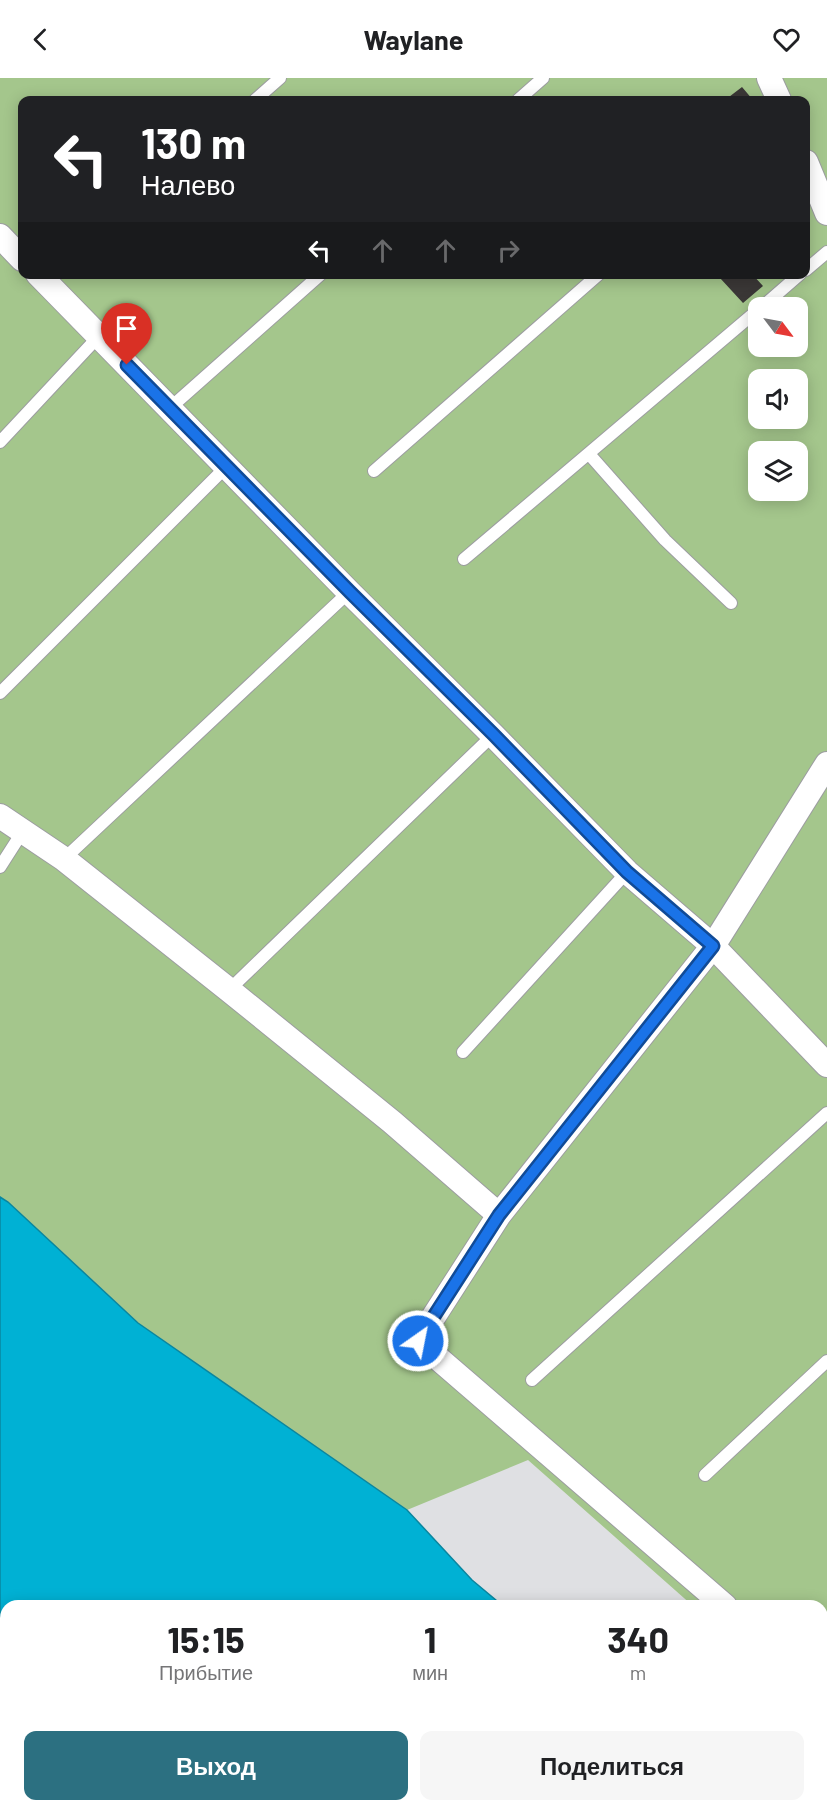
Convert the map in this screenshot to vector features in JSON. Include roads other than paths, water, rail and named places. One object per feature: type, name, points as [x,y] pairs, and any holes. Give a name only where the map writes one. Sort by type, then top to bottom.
[{"type":"street","points":[[770,78],[777,96]]},
{"type":"street","points":[[810,172],[827,213]]},
{"type":"street","points":[[0,236],[18,255]]},
{"type":"street","points":[[43,279],[627,872],[713,946],[827,1065]]},
{"type":"street","points":[[718,1600],[418,1341],[499,1215],[713,946],[827,764]]},
{"type":"street","points":[[0,816],[64,859],[229,990],[392,1122],[499,1215]]},
{"type":"lane","points":[[260,96],[280,78]]},
{"type":"lane","points":[[523,96],[543,78]]},
{"type":"lane","points":[[810,267],[827,252]]},
{"type":"lane","points":[[170,408],[315,279]]},
{"type":"lane","points":[[374,471],[593,279]]},
{"type":"lane","points":[[773,297],[794,279]]},
{"type":"lane","points":[[464,559],[748,318]]},
{"type":"lane","points":[[0,442],[99,336]]},
{"type":"lane","points":[[589,453],[664,540],[731,603]]},
{"type":"lane","points":[[0,693],[227,466]]},
{"type":"lane","points":[[64,859],[350,592]]},
{"type":"lane","points":[[229,990],[494,735]]},
{"type":"lane","points":[[0,867],[23,831]]},
{"type":"lane","points":[[463,1052],[627,872]]},
{"type":"lane","points":[[532,1380],[827,1113]]},
{"type":"lane","points":[[705,1475],[827,1361]]},
{"type":"water","points":[[0,1197],[138,1323],[407,1510],[472,1580],[496,1600],[0,1600]]}]
